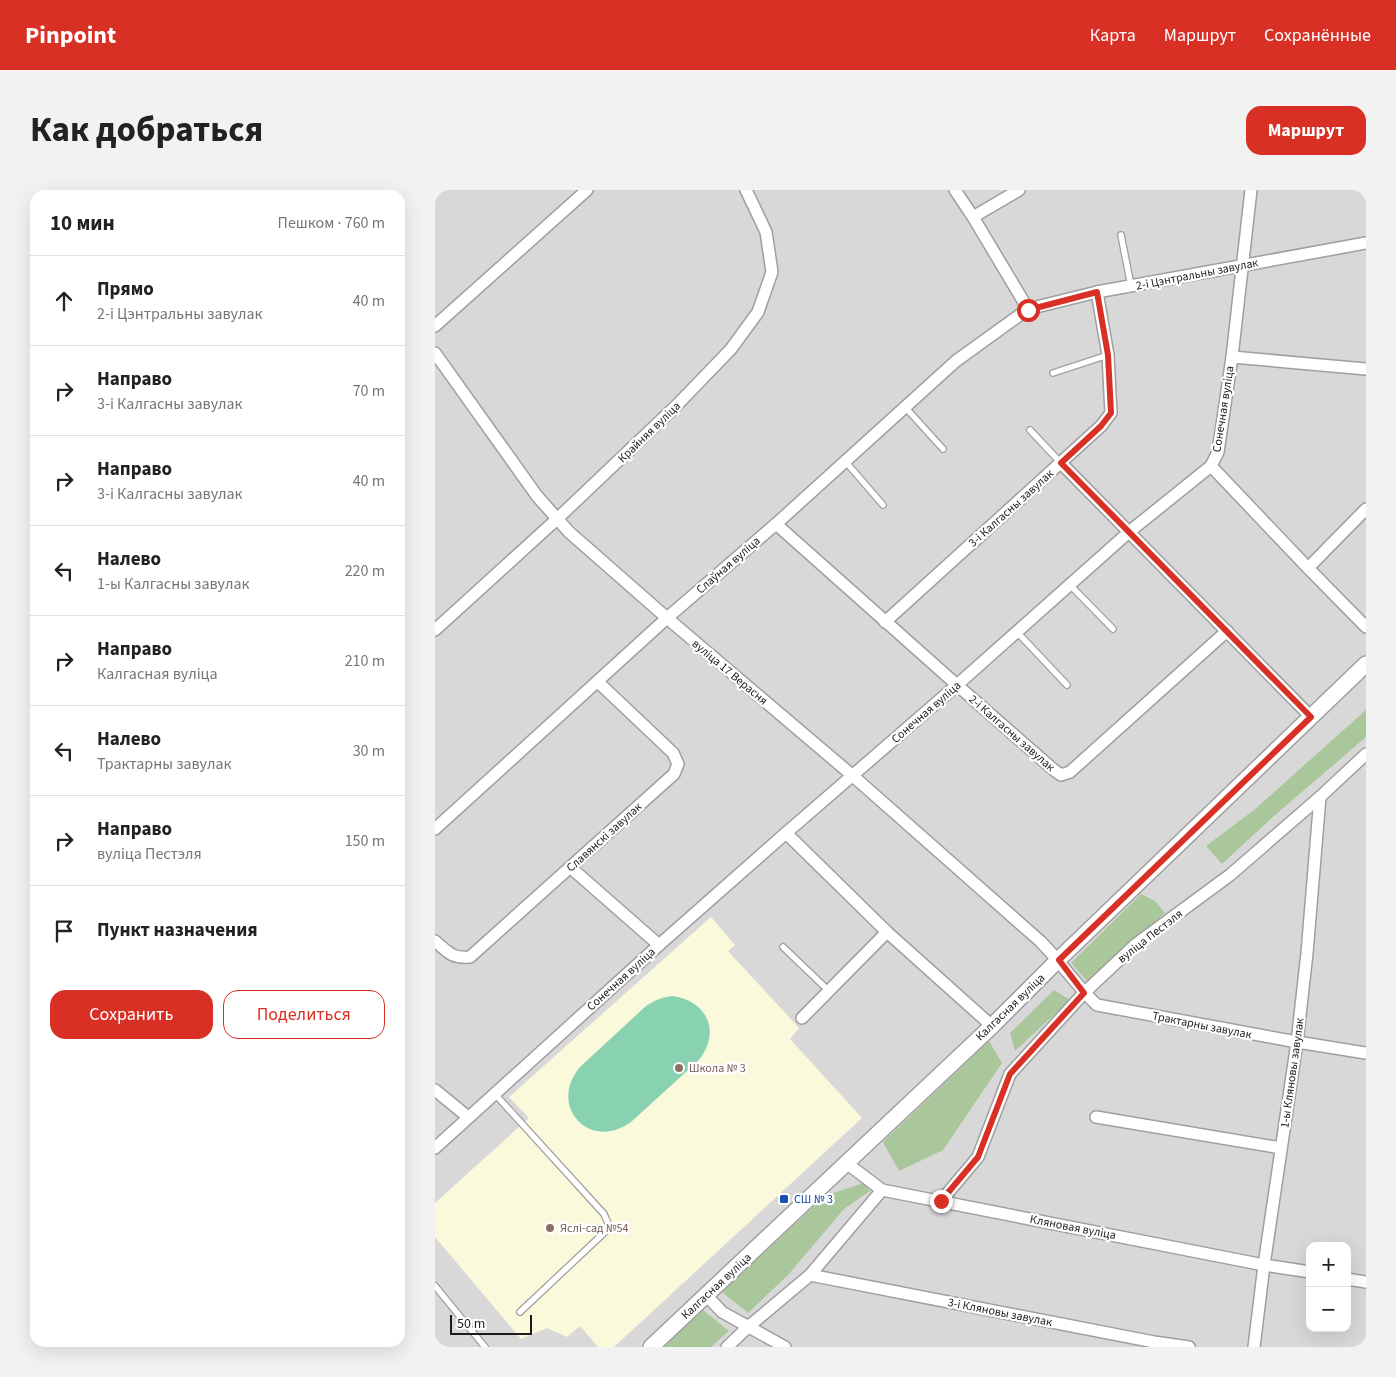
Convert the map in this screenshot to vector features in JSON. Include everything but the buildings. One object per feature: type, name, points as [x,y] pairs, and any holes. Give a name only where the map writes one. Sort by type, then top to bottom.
[{"type":"street","points":[[435,326],[587,190]]},
{"type":"street","name":"Крайняя вуліца","points":[[435,630],[557,519],[677,405],[731,349],[758,312],[772,272],[766,232],[746,190]]},
{"type":"street","points":[[955,190],[1028,310]]},
{"type":"street","points":[[973,217],[1019,190]]},
{"type":"street","name":"Сонечная вуліца","points":[[435,1148],[494,1093],[786,833],[957,685],[1129,532],[1211,466],[1218,452],[1251,190]]},
{"type":"street","name":"2-і Цэнтральны завулак","points":[[1028,310],[1097,292],[1366,243]]},
{"type":"street","name":"3-і Калгасны завулак","points":[[885,622],[1061,463],[1101,426],[1111,413],[1108,355],[1097,292]]},
{"type":"street","name":"Слаўная вуліца","points":[[435,828],[599,682],[667,618],[776,524],[956,362],[1028,310]]},
{"type":"street","name":"вуліца 17 Верасня","points":[[435,353],[537,496],[569,532],[853,776],[1040,941],[1059,960]]},
{"type":"street","points":[[1231,357],[1366,370]]},
{"type":"street","points":[[1061,463],[1311,717]]},
{"type":"street","points":[[1211,466],[1307,568],[1366,626]]},
{"type":"street","points":[[1307,568],[1366,509]]},
{"type":"street","name":"2-і Калгасны завулак","points":[[776,524],[885,622],[1061,775],[1070,772],[1227,631]]},
{"type":"street","name":"Калгасная вуліца","points":[[651,1347],[845,1162],[992,1026],[1366,664]]},
{"type":"street","name":"Славянскі завулак","points":[[435,942],[459,958],[470,957],[674,774],[678,764],[673,753],[599,682]]},
{"type":"street","name":"вуліца Пестэля","points":[[941,1201],[978,1157],[1010,1074],[1084,993],[1135,944],[1230,875],[1319,798],[1366,754]]},
{"type":"street","name":"1-ы Кляновы завулак","points":[[1255,1347],[1297,1042],[1307,953],[1319,798]]},
{"type":"street","points":[[786,833],[887,932],[992,1026]]},
{"type":"street","points":[[570,867],[659,945]]},
{"type":"street","points":[[802,1018],[887,932]]},
{"type":"street","name":"Трактарны завулак","points":[[1059,960],[1084,993],[1097,1005],[1366,1053]]},
{"type":"street","points":[[435,1090],[468,1117]]},
{"type":"street","points":[[1097,1117],[1281,1148]]},
{"type":"street","name":"Кляновая вуліца","points":[[845,1162],[882,1190],[1306,1271]]},
{"type":"street","points":[[727,1347],[810,1275],[882,1190]]},
{"type":"street","name":"3-і Кляновы завулак","points":[[810,1275],[1189,1347]]},
{"type":"street","points":[[1351,1279],[1366,1282]]},
{"type":"street","points":[[706,1295],[721,1312],[785,1347]]},
{"type":"lane","points":[[1121,235],[1131,286]]},
{"type":"lane","points":[[1053,374],[1108,355]]},
{"type":"lane","points":[[905,407],[943,449]]},
{"type":"lane","points":[[1030,430],[1061,463]]},
{"type":"lane","points":[[845,461],[883,505]]},
{"type":"lane","points":[[1070,585],[1113,629]]},
{"type":"lane","points":[[1017,632],[1067,685]]},
{"type":"lane","points":[[783,947],[829,991]]},
{"type":"lane","points":[[494,1093],[604,1214],[608,1223],[605,1232],[520,1312]]},
{"type":"lane","points":[[435,1286],[485,1347]]},
{"type":"shaded area","points":[[435,190],[1366,190],[1366,1347],[435,1347]]},
{"type":"shaded area","name":"Школа № 3","points":[[711,917],[735,945],[728,951],[799,1028],[790,1039],[862,1118],[614,1347],[598,1347],[580,1326],[567,1337],[547,1328],[521,1339],[435,1237],[435,1203],[529,1118],[509,1097]]},
{"type":"green space","points":[[1366,710],[1366,737],[1275,815],[1222,864],[1206,846],[1254,810]]},
{"type":"green space","points":[[1141,894],[1155,901],[1165,913],[1088,982],[1071,963]]},
{"type":"green space","points":[[1054,990],[1070,1000],[1015,1051],[1010,1033]]},
{"type":"green space","points":[[673,996],[685,999],[695,1005],[708,1020],[709,1040],[698,1061],[631,1122],[616,1130],[601,1132],[588,1128],[578,1120],[571,1109],[568,1096],[571,1082],[580,1067],[646,1006],[659,999]]},
{"type":"green space","points":[[989,1041],[1002,1063],[943,1150],[899,1171],[883,1142]]},
{"type":"green space","points":[[863,1183],[870,1191],[844,1209],[788,1275],[748,1313],[722,1292],[825,1196]]},
{"type":"green space","points":[[703,1310],[729,1331],[711,1347],[664,1347]]},
{"type":"place","name":"Школа № 3","points":[[679,1068]]},
{"type":"place","name":"СШ № 3","points":[[784,1199]]},
{"type":"place","name":"Яслі-сад №54","points":[[550,1228]]},
{"type":"route","points":[[941,1201],[978,1157],[1010,1074],[1084,993],[1059,960],[1311,717],[1061,463],[1101,426],[1111,413],[1108,355],[1097,292],[1028,310]]}]
